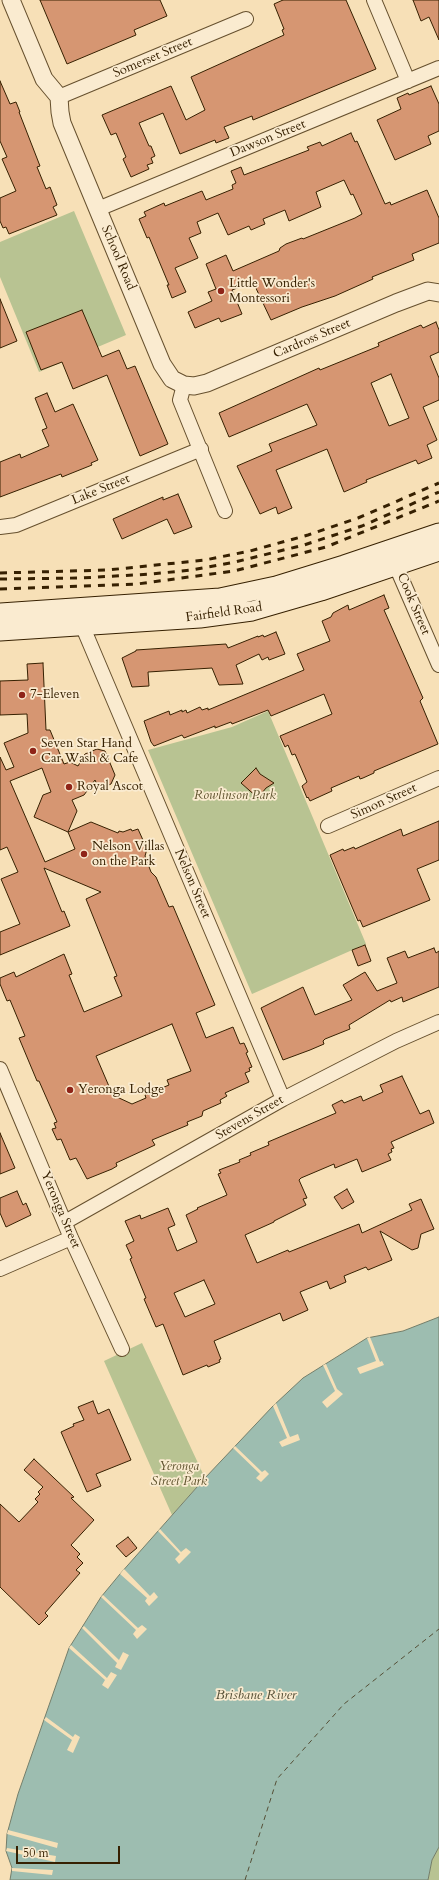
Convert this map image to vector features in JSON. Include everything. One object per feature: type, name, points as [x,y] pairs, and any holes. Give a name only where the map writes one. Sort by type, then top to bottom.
[{"type":"main road","name":"Fairfield Road","points":[[0,613],[220,598],[276,586],[439,533]]},
{"type":"main road","name":"Fairfield Road","points":[[0,631],[200,618],[252,611],[321,591],[439,551]]},
{"type":"street","points":[[11,0],[44,79],[59,97]]},
{"type":"street","points":[[374,0],[408,81]]},
{"type":"street","name":"Somerset Street","points":[[59,97],[246,19]]},
{"type":"street","name":"Dawson Street","points":[[98,209],[439,68]]},
{"type":"street","name":"School Road","points":[[59,97],[62,123],[162,364],[172,379],[184,384]]},
{"type":"street","name":"Cardross Street","points":[[184,384],[194,386],[207,383],[396,303],[428,292],[439,293]]},
{"type":"street","points":[[184,384],[180,400],[225,511]]},
{"type":"street","name":"Lake Street","points":[[0,527],[16,525],[200,449]]},
{"type":"street","name":"Cook Street","points":[[396,566],[439,665]]},
{"type":"street","name":"Nelson Street","points":[[82,625],[283,1099]]},
{"type":"street","name":"Simon Street","points":[[328,826],[439,778]]},
{"type":"street","name":"Stevens Street","points":[[65,1222],[283,1099],[396,1040],[439,1022]]},
{"type":"street","name":"Yeronga Street","points":[[0,1069],[71,1238],[122,1349]]},
{"type":"street","points":[[0,1269],[71,1238]]},
{"type":"green space","points":[[74,211],[126,335],[39,372],[0,277],[0,242]]},
{"type":"green space","name":"Rowlinson Park","points":[[268,711],[366,944],[252,994],[148,750],[232,727]]},
{"type":"green space","name":"Yeronga Street Park","points":[[142,1343],[205,1478],[172,1515],[104,1361]]},
{"type":"green space","points":[[439,1847],[439,1880],[428,1880],[432,1860]]},
{"type":"water","name":"Brisbane River","points":[[439,1317],[439,1847],[432,1860],[428,1880],[10,1880],[12,1868],[6,1851],[7,1834],[18,1794],[69,1648],[101,1597],[205,1478],[273,1406],[303,1378],[367,1338],[403,1331]]},
{"type":"pier","points":[[370,1337],[380,1362],[382,1361],[384,1365],[360,1374],[357,1368],[376,1361],[367,1338]]},
{"type":"pier","points":[[326,1364],[337,1389],[343,1394],[327,1408],[322,1402],[335,1391],[323,1365]]},
{"type":"pier","points":[[276,1403],[290,1437],[298,1434],[300,1440],[282,1447],[279,1442],[287,1438],[273,1406]]},
{"type":"pier","points":[[235,1446],[262,1472],[265,1470],[269,1474],[261,1482],[256,1478],[260,1474],[233,1448]]},
{"type":"pier","points":[[160,1529],[181,1552],[186,1548],[191,1552],[179,1564],[175,1559],[180,1554],[158,1531]]},
{"type":"pier","points":[[124,1569],[150,1596],[154,1592],[158,1597],[149,1606],[145,1601],[147,1598],[120,1574]]},
{"type":"pier","points":[[103,1595],[138,1628],[142,1625],[147,1629],[137,1639],[133,1634],[136,1630],[101,1597]]},
{"type":"pier","points":[[84,1626],[119,1660],[123,1652],[129,1655],[121,1670],[115,1667],[117,1663],[82,1628]]},
{"type":"pier","points":[[71,1645],[107,1678],[111,1672],[117,1675],[108,1689],[102,1685],[105,1680],[69,1648]]},
{"type":"pier","points":[[46,1717],[73,1737],[75,1734],[80,1737],[73,1753],[67,1750],[72,1740],[44,1720]]},
{"type":"pier","points":[[8,1830],[58,1843],[57,1848],[7,1834]]},
{"type":"pier","points":[[7,1848],[56,1856],[55,1862],[6,1851]]},
{"type":"pier","points":[[12,1868],[53,1870],[52,1875],[12,1871]]},
{"type":"building","points":[[40,0],[160,0],[167,16],[134,30],[136,35],[67,64]]},
{"type":"building","points":[[283,0],[346,0],[376,69],[253,120],[252,116],[224,127],[229,138],[216,143],[215,140],[180,154],[163,113],[139,123],[155,156],[151,158],[153,163],[147,165],[149,169],[131,177],[123,159],[126,157],[116,133],[111,135],[102,115],[171,86],[186,120],[205,110],[191,77],[284,35],[282,30],[284,29],[274,4]]},
{"type":"building","points":[[413,0],[439,0],[439,40],[429,17],[421,21]]},
{"type":"building","points":[[0,81],[10,104],[16,102],[40,166],[37,167],[46,189],[50,187],[57,205],[53,207],[57,215],[9,234],[6,227],[3,228],[0,221],[0,198],[16,191],[2,159],[7,157],[0,141]]},
{"type":"building","points":[[431,86],[439,104],[439,131],[428,136],[431,144],[395,160],[377,120],[401,109],[397,98]]},
{"type":"building","points":[[351,133],[355,142],[357,141],[385,204],[390,202],[391,205],[427,190],[439,218],[439,243],[412,254],[414,260],[372,277],[373,279],[335,296],[302,307],[271,320],[253,282],[232,290],[242,314],[221,322],[219,318],[195,328],[188,312],[212,301],[208,292],[216,289],[206,264],[226,255],[233,271],[279,251],[280,248],[286,244],[302,238],[303,239],[362,214],[353,194],[351,195],[344,180],[316,192],[321,207],[289,221],[285,210],[263,219],[265,224],[251,230],[249,226],[228,235],[218,213],[197,222],[201,233],[189,238],[198,258],[175,268],[186,292],[172,298],[167,285],[169,285],[149,237],[147,238],[139,219],[146,216],[144,212],[164,203],[165,206],[202,191],[206,200],[233,189],[232,185],[236,183],[231,171],[241,167],[244,175],[309,150],[307,147],[320,142],[322,146]]},
{"type":"building","points":[[0,299],[17,341],[0,348]]},
{"type":"building","points":[[82,310],[102,357],[119,350],[127,369],[135,366],[168,444],[140,456],[107,375],[73,389],[62,362],[41,370],[26,332]]},
{"type":"building","points":[[436,322],[439,330],[439,352],[430,356],[439,378],[439,400],[423,407],[437,440],[427,445],[432,458],[418,464],[416,460],[366,480],[367,482],[344,492],[327,449],[276,470],[292,508],[278,514],[276,507],[260,514],[237,466],[272,451],[269,444],[317,425],[307,404],[229,437],[219,413],[319,368],[320,370],[379,346],[378,343],[421,325],[423,328]],"holes":[[[391,374],[409,418],[389,426],[371,383]]]},
{"type":"building","points":[[47,393],[55,412],[73,404],[98,460],[91,463],[92,465],[62,477],[61,474],[0,497],[0,462],[20,454],[21,458],[49,446],[42,430],[47,428],[35,398]]},
{"type":"building","points":[[178,494],[192,527],[174,534],[167,519],[122,539],[113,519],[163,497],[163,500]]},
{"type":"building","points":[[384,595],[389,608],[384,610],[423,698],[420,701],[438,744],[374,771],[374,773],[363,778],[360,779],[359,776],[331,788],[332,791],[310,801],[308,797],[307,798],[302,786],[307,782],[295,754],[292,755],[288,745],[285,747],[280,736],[332,714],[324,694],[271,716],[268,710],[232,724],[231,722],[215,728],[215,726],[184,738],[182,735],[154,746],[151,742],[144,721],[169,711],[170,715],[182,710],[182,712],[186,710],[187,713],[200,707],[202,710],[208,708],[208,710],[304,670],[297,654],[330,641],[322,621],[331,617],[333,613],[348,605],[349,610]]},
{"type":"building","points":[[276,632],[285,654],[269,660],[268,657],[262,660],[259,654],[236,665],[243,684],[219,685],[212,668],[148,672],[149,686],[132,687],[122,658],[136,650],[226,644],[228,648],[258,636],[263,635],[264,637]]},
{"type":"building","points":[[43,663],[46,730],[50,730],[64,764],[70,762],[78,766],[85,754],[97,749],[105,751],[115,775],[111,784],[99,789],[95,780],[84,795],[72,800],[77,811],[68,832],[91,822],[118,833],[119,831],[123,832],[131,829],[132,831],[138,829],[147,849],[145,856],[151,872],[156,877],[169,907],[173,906],[215,1005],[196,1013],[206,1038],[233,1027],[240,1044],[244,1043],[248,1052],[246,1053],[252,1067],[249,1068],[250,1071],[245,1073],[249,1082],[225,1093],[227,1096],[220,1100],[221,1103],[203,1111],[202,1116],[187,1122],[188,1125],[152,1140],[155,1145],[116,1163],[117,1166],[112,1169],[87,1179],[76,1158],[70,1160],[61,1139],[57,1140],[52,1129],[56,1128],[54,1123],[57,1122],[39,1081],[37,1081],[19,1038],[25,1036],[10,1000],[7,1001],[0,984],[0,978],[14,972],[16,977],[64,954],[72,974],[69,975],[84,1012],[122,996],[114,977],[117,976],[86,899],[101,892],[44,868],[62,912],[64,911],[70,926],[0,955],[0,932],[20,924],[1,879],[18,872],[7,847],[0,850],[0,757],[6,770],[14,767],[4,743],[28,733],[27,714],[0,715],[0,681],[28,680],[27,664]],"holes":[[[42,768],[51,792],[43,795],[34,817],[68,832],[75,849],[45,862],[10,781]],[[172,1024],[191,1071],[167,1080],[169,1085],[145,1095],[146,1098],[132,1104],[117,1097],[114,1098],[96,1056]]]},
{"type":"building","points":[[256,768],[260,774],[274,783],[266,788],[258,798],[241,783]]},
{"type":"building","points":[[439,821],[439,860],[417,869],[430,900],[363,927],[360,920],[358,921],[330,855],[343,849],[344,851],[354,847],[355,849],[401,829],[403,836]]},
{"type":"building","points":[[365,945],[371,961],[358,966],[352,950]]},
{"type":"building","points":[[434,948],[436,953],[439,951],[439,987],[403,1002],[402,997],[391,1002],[390,1000],[349,1025],[350,1029],[325,1039],[323,1041],[324,1044],[283,1060],[261,1008],[303,987],[315,1015],[352,1000],[343,985],[365,972],[377,991],[397,983],[387,958],[405,951],[408,958]]},
{"type":"building","points":[[402,1076],[420,1114],[429,1110],[434,1123],[391,1142],[394,1148],[391,1149],[392,1152],[388,1154],[391,1160],[362,1172],[357,1159],[335,1168],[334,1164],[301,1178],[299,1180],[307,1198],[303,1199],[306,1205],[245,1235],[257,1263],[359,1224],[362,1233],[412,1210],[409,1204],[421,1199],[434,1229],[421,1234],[418,1248],[412,1250],[380,1231],[392,1260],[368,1270],[366,1267],[344,1276],[346,1282],[330,1289],[327,1281],[300,1292],[308,1310],[283,1321],[280,1313],[214,1341],[221,1359],[219,1360],[220,1362],[208,1367],[207,1365],[183,1375],[163,1324],[156,1327],[144,1299],[146,1298],[130,1259],[132,1258],[126,1245],[134,1241],[125,1221],[140,1215],[141,1219],[168,1208],[175,1225],[168,1228],[177,1251],[197,1242],[186,1215],[198,1209],[197,1208],[227,1195],[218,1174],[221,1173],[219,1170],[240,1162],[239,1160],[251,1155],[250,1153],[269,1145],[268,1142],[336,1113],[332,1105],[342,1100],[344,1103],[361,1096],[363,1101],[383,1092],[380,1085]],"holes":[[[204,1280],[215,1304],[185,1317],[174,1293]]]},
{"type":"building","points":[[0,1133],[15,1168],[0,1174]]},
{"type":"building","points":[[347,1189],[354,1202],[342,1209],[334,1197]]},
{"type":"building","points":[[17,1191],[23,1205],[26,1203],[31,1215],[6,1227],[0,1213],[0,1198]]},
{"type":"building","points":[[93,1401],[98,1414],[109,1409],[131,1460],[96,1474],[101,1486],[87,1492],[61,1432],[74,1426],[73,1424],[84,1420],[78,1407]]},
{"type":"building","points":[[34,1459],[74,1497],[71,1498],[94,1520],[71,1545],[80,1554],[77,1557],[83,1563],[76,1570],[80,1573],[45,1613],[48,1616],[39,1625],[0,1587],[0,1504],[19,1522],[38,1502],[35,1499],[40,1494],[38,1492],[43,1487],[24,1470]]},
{"type":"building","points":[[128,1537],[137,1548],[126,1557],[116,1546]]},
{"type":"ferry route","points":[[245,1880],[277,1779],[344,1704],[439,1629]]},
{"type":"railway","points":[[0,573],[108,570],[205,560],[250,551],[308,535],[358,518],[439,483]]},
{"type":"railway","points":[[0,579],[80,578],[152,574],[191,570],[235,562],[304,545],[362,526],[439,492]]},
{"type":"railway","points":[[0,589],[137,584],[234,571],[326,547],[439,501]]},
{"type":"place","name":"Little Wonder's Montessori","points":[[221,291]]},
{"type":"place","name":"7-Eleven","points":[[22,695]]},
{"type":"place","name":"Seven Star Hand Car Wash & Cafe","points":[[33,751]]},
{"type":"place","name":"Royal Ascot","points":[[69,787]]},
{"type":"place","name":"Nelson Villas on the Park","points":[[84,854]]},
{"type":"place","name":"Yeronga Lodge","points":[[70,1090]]}]
